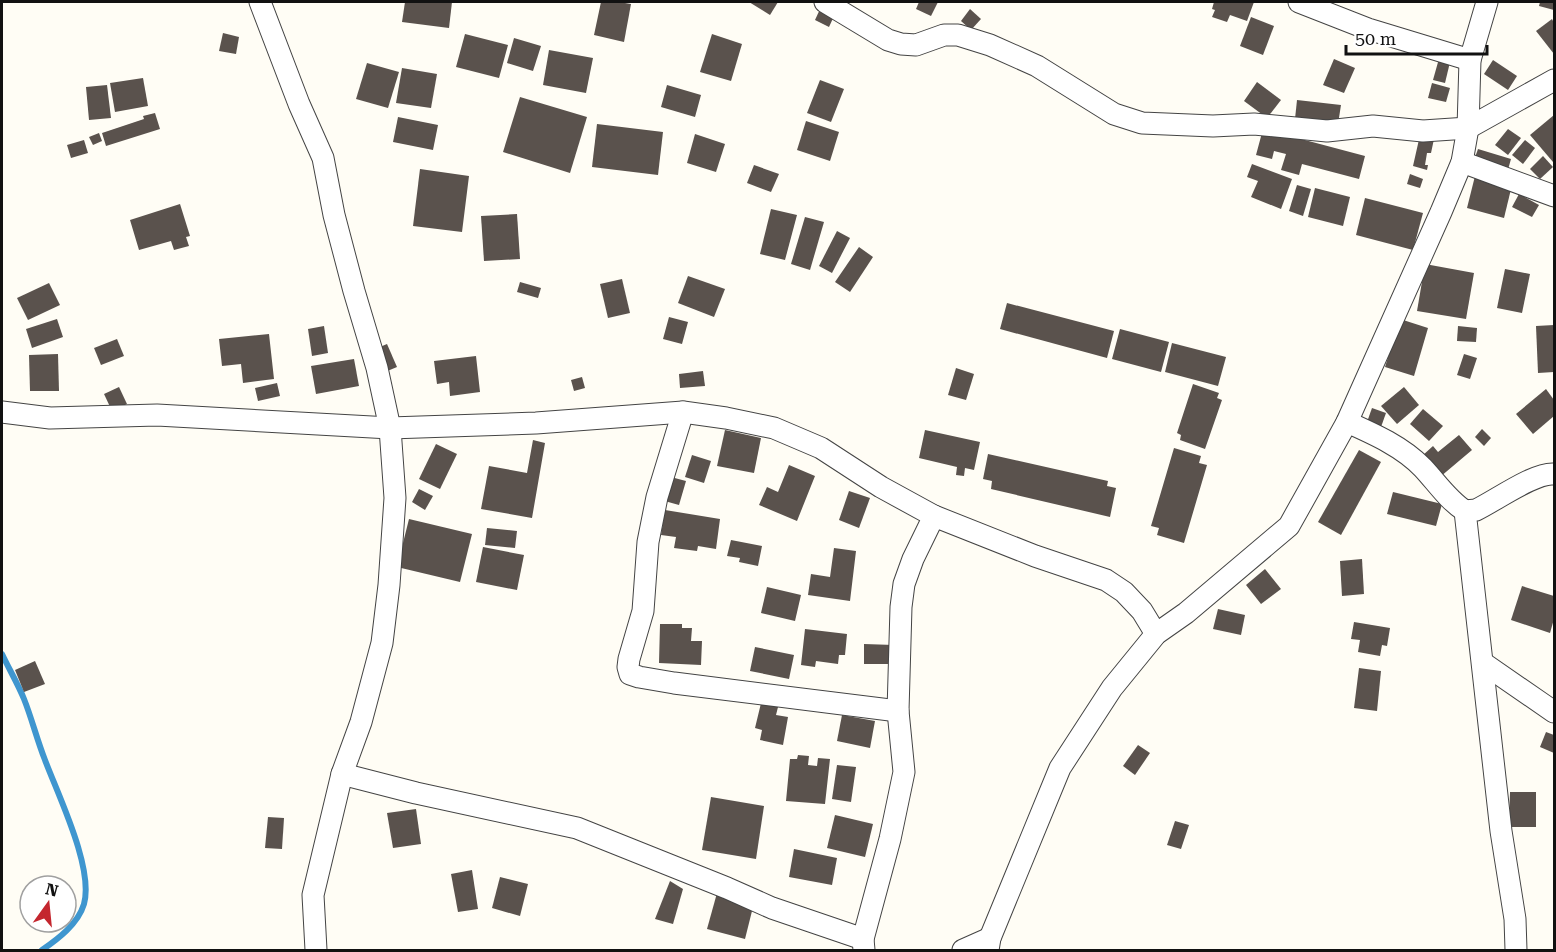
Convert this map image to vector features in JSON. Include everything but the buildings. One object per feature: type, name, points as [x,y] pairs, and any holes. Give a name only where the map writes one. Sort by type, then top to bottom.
[{"type":"street","points":[[260,2],[298,104],[323,158],[337,226],[377,368],[390,428],[395,498],[382,643],[361,722],[342,774],[313,895],[316,951]]},
{"type":"street","points":[[825,2],[888,40],[901,44],[916,45],[944,34],[958,35],[990,45],[1037,66],[1114,114],[1142,123],[1213,126],[1254,124],[1327,131],[1373,126],[1423,131],[1468,128],[1554,80]]},
{"type":"street","points":[[1299,2],[1368,29],[1470,60]]},
{"type":"street","points":[[963,951],[989,944],[1060,768],[1112,688],[1156,634],[1186,613],[1289,526],[1347,422],[1442,212],[1462,162],[1468,128],[1470,60],[1487,2]]},
{"type":"street","points":[[1462,162],[1554,196]]},
{"type":"street","points":[[2,412],[50,418],[157,416],[390,428],[536,423],[682,412],[726,418],[774,428],[821,448],[881,487],[934,516],[1035,556],[1106,580],[1130,598],[1156,634]]},
{"type":"street","points":[[682,412],[657,497],[648,542],[643,611],[629,659],[630,674],[674,683],[898,711]]},
{"type":"street","points":[[1347,422],[1377,436],[1422,466],[1451,500],[1465,511],[1476,510],[1536,476],[1554,474]]},
{"type":"street","points":[[1465,511],[1501,831],[1515,920],[1516,951]]},
{"type":"street","points":[[342,774],[416,793],[577,828],[864,945],[904,772],[898,711],[904,584],[913,559],[934,516]]},
{"type":"street","points":[[1483,663],[1554,712]]},
{"type":"waterway","points":[[2,654],[27,707],[73,832],[84,871],[86,889],[81,911],[67,930],[42,950]]}]
